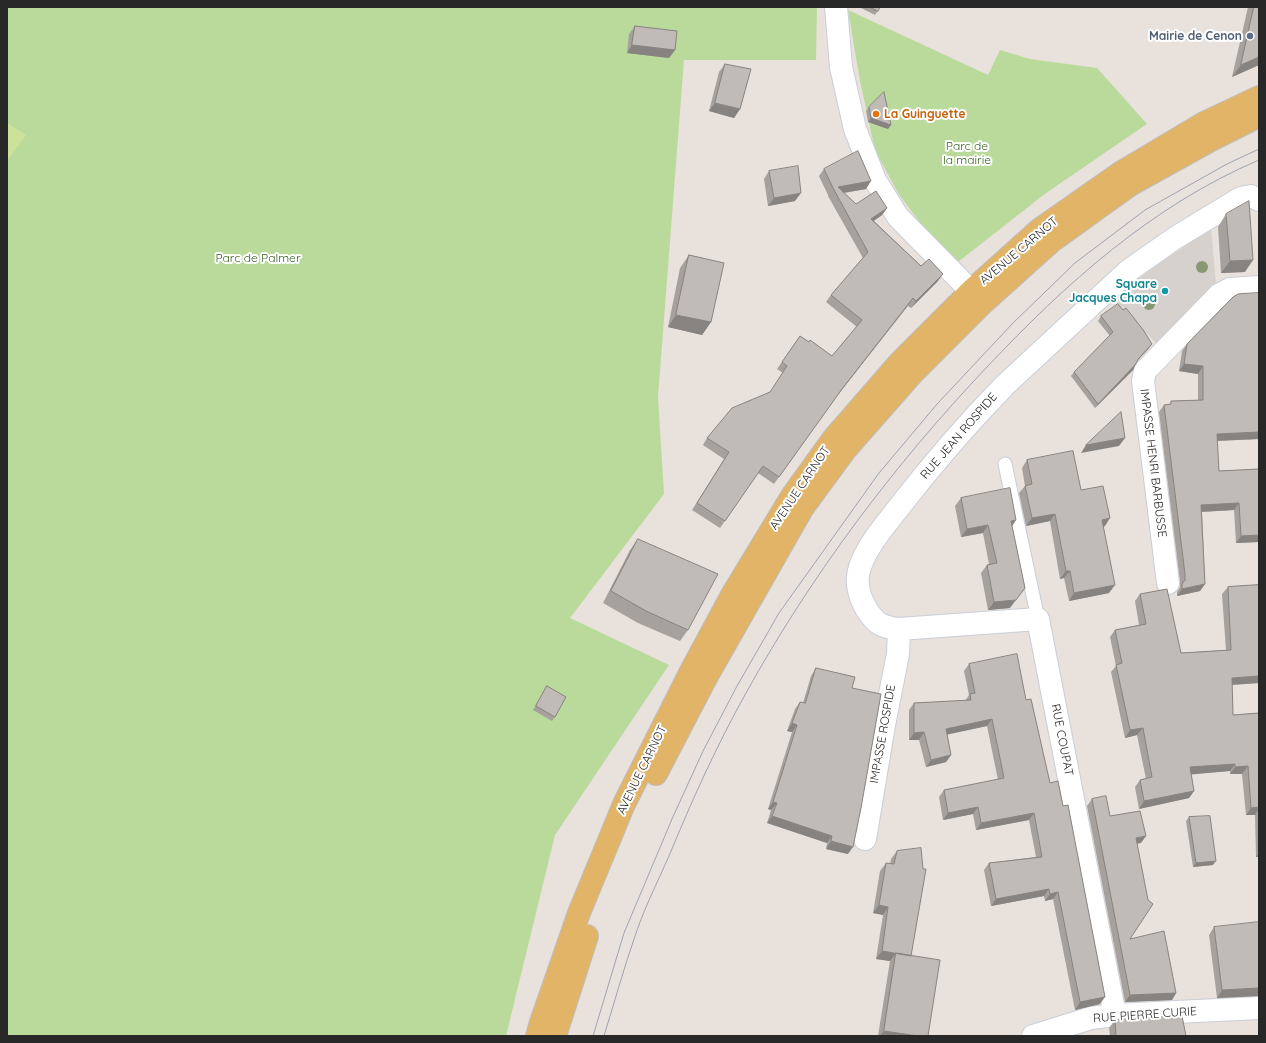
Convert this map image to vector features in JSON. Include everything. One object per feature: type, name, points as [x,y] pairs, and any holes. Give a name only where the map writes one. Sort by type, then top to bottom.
[{"type":"main road","name":"AVENUE CARNOT","points":[[537,1036],[579,913],[624,804],[691,671],[732,596],[792,496],[833,439],[900,362],[971,291],[1040,229],[1120,173],[1204,123],[1259,97]]},
{"type":"main road","name":"AVENUE CARNOT","points":[[555,1036],[592,920],[638,807],[706,676],[747,603],[802,509],[846,450],[912,374],[984,302],[1052,241],[1130,185],[1213,139],[1259,116]]},
{"type":"street","points":[[836,7],[841,67],[854,129],[875,180],[898,217],[971,291]]},
{"type":"street","name":"RUE JEAN ROSPIDE","points":[[1038,619],[899,629],[885,627],[873,620],[863,603],[858,586],[860,567],[871,544],[917,484],[986,404],[1128,271],[1175,238],[1241,198],[1251,196],[1259,200]]},
{"type":"street","name":"IMPASSE HENRI BARBUSSE","points":[[1168,583],[1143,381],[1145,372],[1220,294],[1230,289],[1259,287]]},
{"type":"street","name":"RUE COUPAT","points":[[1038,619],[1115,1015]]},
{"type":"street","name":"IMPASSE ROSPIDE","points":[[865,838],[884,725],[898,654],[899,629]]},
{"type":"street","name":"RUE PIERRE CURIE","points":[[1033,1036],[1091,1018],[1115,1015],[1259,1008]]},
{"type":"lane","name":"RUE COUPAT","points":[[1005,464],[1038,619]]},
{"type":"green space","name":"Parc de Palmer","points":[[7,7],[817,7],[816,60],[684,60],[658,397],[664,494],[570,618],[669,665],[555,835],[506,1036],[7,1036]]},
{"type":"green space","name":"Parc de la mairie","points":[[848,10],[988,75],[1000,50],[1030,59],[1097,68],[1147,124],[1046,193],[958,262],[926,231],[898,193],[875,150],[860,81]]},
{"type":"green space","points":[[7,123],[26,135],[7,161]]},
{"type":"shaded area","name":"Square Jacques Chapa","points":[[1211,228],[1216,285],[1157,344],[1113,298]]},
{"type":"building","points":[[870,7],[880,7],[878,11]]},
{"type":"building","points":[[1254,7],[1259,7],[1259,57],[1241,65]]},
{"type":"building","points":[[635,26],[677,31],[675,50],[632,45]]},
{"type":"building","points":[[725,64],[751,69],[740,109],[715,103]]},
{"type":"building","points":[[884,92],[891,125],[871,118],[869,107]]},
{"type":"building","points":[[858,151],[871,181],[838,187],[856,204],[876,191],[887,208],[871,219],[921,266],[929,259],[943,274],[916,301],[913,298],[842,389],[779,477],[763,466],[725,521],[697,503],[729,452],[707,438],[732,408],[770,392],[787,366],[782,362],[800,336],[809,342],[810,340],[832,356],[862,320],[831,295],[868,252],[824,169]]},
{"type":"building","points":[[798,166],[801,193],[774,198],[769,171]]},
{"type":"building","points":[[1249,201],[1253,260],[1230,261],[1226,214]]},
{"type":"building","points":[[689,255],[724,263],[711,322],[676,315]]},
{"type":"building","points":[[1259,293],[1259,432],[1217,434],[1219,471],[1259,469],[1259,535],[1241,536],[1239,503],[1201,505],[1205,584],[1182,589],[1185,574],[1164,405],[1171,404],[1171,401],[1203,400],[1203,366],[1184,364],[1187,344],[1233,297],[1238,294]]},
{"type":"building","points":[[1118,304],[1123,310],[1126,308],[1152,344],[1139,358],[1135,365],[1098,404],[1074,372],[1113,332],[1101,316]]},
{"type":"building","points":[[1121,412],[1125,438],[1086,445]]},
{"type":"building","points":[[1073,451],[1081,490],[1103,486],[1110,518],[1102,520],[1115,585],[1074,593],[1070,571],[1066,571],[1055,514],[1032,518],[1025,486],[1032,484],[1027,460]]},
{"type":"building","points":[[1010,488],[1016,520],[1011,521],[1025,588],[1016,600],[994,602],[987,565],[997,563],[988,525],[967,529],[961,498]]},
{"type":"building","points":[[638,539],[718,574],[688,630],[646,611],[611,591]]},
{"type":"building","points":[[1259,585],[1259,676],[1232,678],[1233,715],[1259,713],[1259,807],[1251,808],[1248,766],[1235,767],[1235,764],[1190,767],[1194,791],[1144,801],[1140,780],[1152,777],[1143,728],[1130,730],[1116,665],[1122,663],[1115,630],[1146,624],[1140,594],[1167,589],[1181,653],[1231,650],[1228,587]]},
{"type":"building","points":[[1017,654],[1026,700],[1031,699],[1050,783],[1058,781],[1063,806],[1068,805],[1105,997],[1080,1002],[1058,892],[1050,894],[1049,889],[996,899],[989,863],[1042,857],[1034,813],[981,823],[978,807],[948,813],[944,790],[1004,778],[992,719],[946,729],[951,755],[931,760],[924,732],[914,733],[914,703],[971,700],[970,694],[975,693],[969,664]]},
{"type":"building","points":[[816,668],[855,677],[852,688],[881,694],[853,847],[831,841],[832,836],[772,816],[777,803],[773,802],[797,725],[792,723],[800,702],[805,703]]},
{"type":"building","points":[[547,686],[566,697],[555,717],[536,706]]},
{"type":"building","points":[[1106,796],[1110,816],[1140,811],[1146,836],[1136,838],[1148,900],[1153,904],[1130,939],[1164,931],[1176,993],[1130,995],[1092,799]]},
{"type":"building","points":[[1210,816],[1216,861],[1196,863],[1189,817]]},
{"type":"building","points":[[921,848],[923,869],[926,869],[911,956],[882,951],[888,907],[879,905],[886,863],[894,864],[897,851]]},
{"type":"building","points":[[1259,922],[1259,988],[1222,990],[1214,927]]},
{"type":"building","points":[[896,953],[940,960],[928,1036],[884,1031]]},
{"type":"building","points":[[1182,1016],[1186,1036],[1116,1036],[1115,1020]]},
{"type":"tram line","points":[[593,1036],[624,933],[672,819],[703,751],[737,686],[779,613],[879,473],[938,403],[1013,323],[1075,263],[1145,210],[1227,164],[1259,149]]},
{"type":"tram line","points":[[604,1036],[626,963],[650,897],[715,753],[735,713],[771,649],[798,606],[856,522],[919,443],[953,404],[1017,336],[1079,277],[1112,249],[1147,223],[1220,178],[1259,160]]},
{"type":"place","name":"Mairie de Cenon","points":[[1250,36]]},
{"type":"place","name":"La Guinguette","points":[[876,114]]},
{"type":"place","name":"Square Jacques Chapa","points":[[1165,291]]}]
